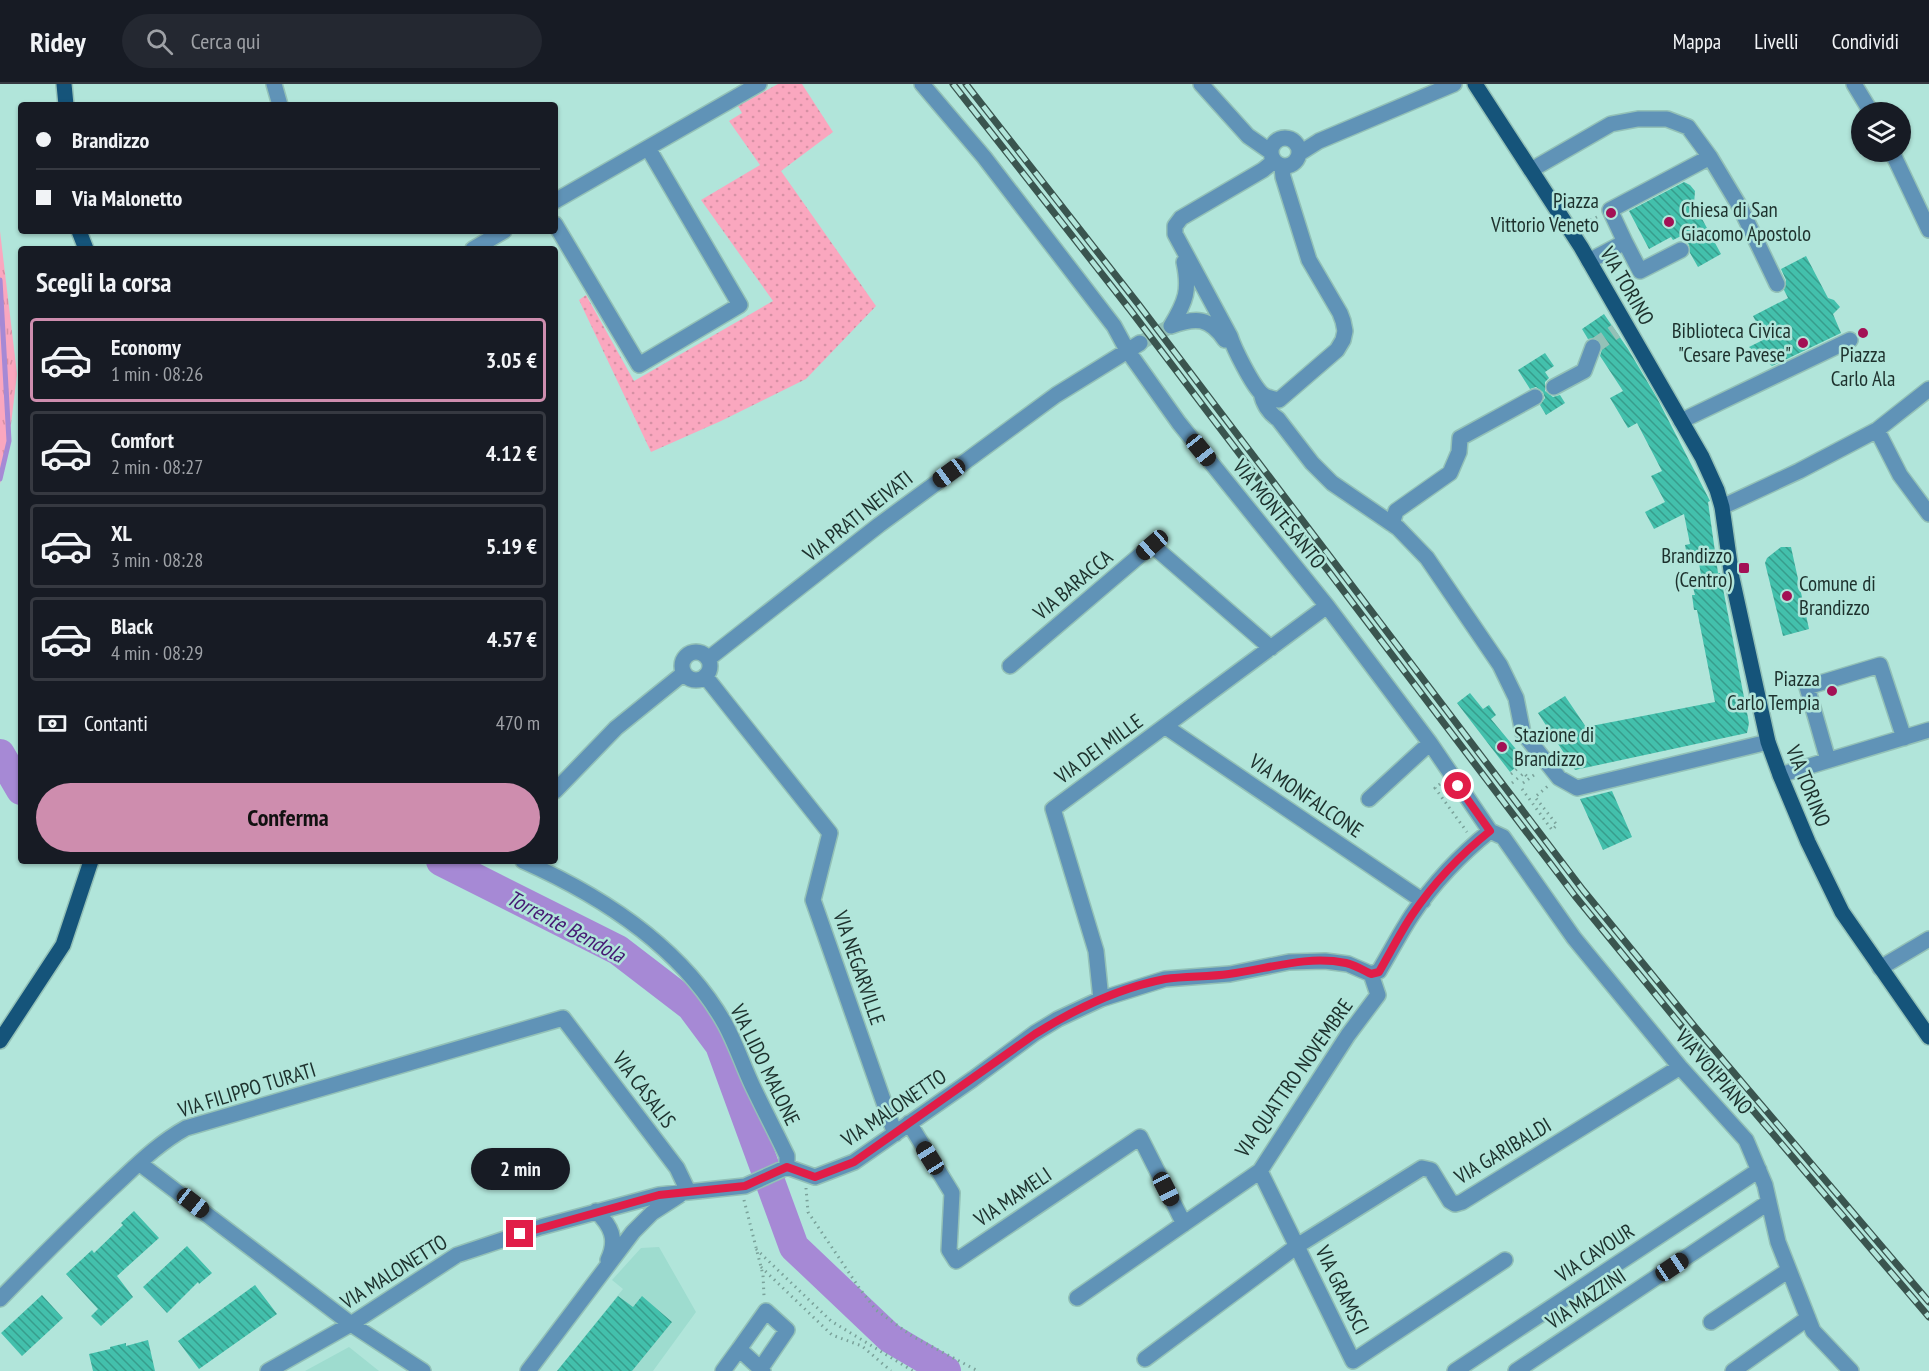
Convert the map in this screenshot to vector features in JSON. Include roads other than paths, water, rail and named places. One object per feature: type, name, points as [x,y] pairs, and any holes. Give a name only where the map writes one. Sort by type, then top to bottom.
[{"type":"main road","name":"VIA TORINO","points":[[1475,84],[1589,261],[1621,329],[1702,457],[1722,507],[1732,578],[1768,742],[1780,775],[1808,842],[1842,912],[1929,1037]]},
{"type":"main road","points":[[66,102],[67,85]]},
{"type":"main road","points":[[0,1041],[63,945],[90,864]]},
{"type":"street","points":[[274,84],[279,102]]},
{"type":"street","points":[[558,199],[759,84]]},
{"type":"street","name":"VIA MONTESANTO","points":[[922,84],[984,158],[1114,326],[1133,346],[1179,423],[1327,606],[1430,743],[1490,831]]},
{"type":"street","points":[[1201,84],[1248,136],[1283,152]]},
{"type":"street","points":[[1234,349],[1230,336],[1175,234],[1175,226],[1181,218],[1263,170],[1283,152],[1319,141],[1454,84]]},
{"type":"street","points":[[1854,84],[1865,102]]},
{"type":"street","points":[[1531,170],[1611,124],[1638,119],[1666,119],[1688,126],[1740,207],[1777,284]]},
{"type":"street","points":[[558,229],[639,364],[741,305],[648,148]]},
{"type":"street","points":[[1278,419],[1276,410],[1279,400],[1337,350],[1345,331],[1340,313],[1309,260],[1283,177],[1283,152]]},
{"type":"street","points":[[1681,250],[1640,271],[1610,210],[1710,157]]},
{"type":"street","points":[[1897,162],[1929,230]]},
{"type":"street","points":[[478,246],[499,234]]},
{"type":"street","points":[[1589,261],[1625,242]]},
{"type":"street","points":[[1182,250],[1187,276],[1186,297],[1171,326],[1192,320],[1210,324],[1216,328],[1234,349],[1261,393],[1262,400],[1312,463],[1332,483],[1392,524],[1427,558],[1500,665],[1516,699],[1523,733],[1556,775],[1577,788],[1768,742]]},
{"type":"street","points":[[1681,421],[1850,340]]},
{"type":"street","name":"VIA PRATI NEIVATI","points":[[708,659],[950,472],[1056,395],[1133,346]]},
{"type":"street","points":[[1554,387],[1584,370],[1593,346]]},
{"type":"street","points":[[1722,507],[1799,471],[1877,430],[1929,389]]},
{"type":"street","points":[[1261,393],[1279,400]]},
{"type":"street","points":[[1392,524],[1396,512],[1450,473],[1459,452],[1460,438],[1535,397]]},
{"type":"street","points":[[1877,430],[1900,475],[1929,514]]},
{"type":"street","name":"VIA BARACCA","points":[[1010,666],[1152,545],[1271,648]]},
{"type":"street","name":"VIA DEI MILLE","points":[[1101,999],[1096,951],[1053,809],[1327,606]]},
{"type":"street","points":[[697,652],[708,659],[709,668],[705,676],[692,679],[684,673],[682,665],[689,654],[697,652]]},
{"type":"street","points":[[1828,760],[1807,687],[1880,664],[1904,738]]},
{"type":"street","points":[[558,788],[616,728],[684,673]]},
{"type":"street","name":"VIA NEGARVILLE","points":[[705,676],[830,833],[813,900],[895,1134]]},
{"type":"street","name":"VIA MONFALCONE","points":[[1166,727],[1424,901]]},
{"type":"street","points":[[1780,775],[1929,730]]},
{"type":"street","points":[[1369,799],[1430,743]]},
{"type":"street","points":[[1371,974],[1379,972],[1412,915],[1446,872],[1490,831]]},
{"type":"street","name":"VIA VOLPIANO","points":[[1490,831],[1503,837],[1574,938],[1680,1067],[1746,1140],[1766,1185],[1778,1242],[1813,1331],[1851,1371]]},
{"type":"street","name":"VIA LIDO MALONE","points":[[530,864],[559,877],[628,917],[674,958],[702,990],[725,1024],[752,1086],[787,1156],[783,1169]]},
{"type":"street","points":[[1881,968],[1929,939]]},
{"type":"street","name":"VIA MALONETTO","points":[[268,1371],[351,1324],[457,1255],[541,1227],[659,1195],[743,1186],[783,1169],[815,1177],[854,1162],[1035,1034],[1058,1019],[1101,999],[1165,979],[1230,974],[1289,962],[1325,961],[1348,964],[1371,974]]},
{"type":"street","name":"VIA QUATTRO NOVEMBRE","points":[[1077,1298],[1260,1171],[1348,1035],[1378,995],[1371,974]]},
{"type":"street","name":"VIA FILIPPO TURATI","points":[[0,1299],[55,1242],[139,1163],[167,1138],[186,1128],[562,1018]]},
{"type":"street","name":"VIA CASALIS","points":[[562,1018],[677,1168],[687,1191]]},
{"type":"street","name":"VIA GARIBALDI","points":[[1145,1359],[1297,1246],[1422,1168],[1431,1170],[1450,1200],[1455,1204],[1462,1202],[1680,1067]]},
{"type":"street","name":"VIA MAMELI","points":[[909,1123],[952,1192],[949,1251],[956,1261],[1140,1137],[1184,1224]]},
{"type":"street","points":[[139,1163],[351,1324],[423,1371]]},
{"type":"street","name":"VIA CAVOUR","points":[[1455,1371],[1759,1170]]},
{"type":"street","name":"VIA GRAMSCI","points":[[1260,1171],[1353,1361],[1505,1260]]},
{"type":"street","points":[[528,1371],[633,1232],[669,1201],[687,1191]]},
{"type":"street","name":"VIA MAZZINI","points":[[1516,1371],[1769,1203]]},
{"type":"street","points":[[596,1211],[607,1222],[613,1240],[611,1254],[603,1271]]},
{"type":"street","points":[[1711,1322],[1790,1270]]},
{"type":"street","points":[[723,1371],[765,1311],[787,1330],[762,1370],[739,1349]]},
{"type":"street","points":[[1733,1371],[1808,1318]]},
{"type":"waterway","points":[[0,280],[9,441],[0,479]]},
{"type":"waterway","name":"Torrente Bendola","points":[[0,754],[18,785]]},
{"type":"waterway","name":"Torrente Bendola","points":[[447,864],[618,950],[691,1006],[720,1045],[794,1247],[890,1338],[946,1371]]},
{"type":"tunnel","points":[[1140,343],[1171,326]]},
{"type":"tunnel","points":[[1593,347],[1616,331]]},
{"type":"railway","points":[[953,84],[1131,311],[1575,896],[1687,1033],[1929,1317]]},
{"type":"railway","points":[[966,84],[1139,305],[1583,890],[1695,1027],[1929,1302]]},
{"type":"place","name":"Piazza Vittorio Veneto","points":[[1611,213]]},
{"type":"place","name":"Chiesa di San Giacomo Apostolo","points":[[1669,222]]},
{"type":"place","name":"Piazza Carlo Ala","points":[[1863,333]]},
{"type":"place","name":"Biblioteca Civica \"Cesare Pavese\"","points":[[1803,343]]},
{"type":"place","name":"Brandizzo (Centro)","points":[[1744,568]]},
{"type":"place","name":"Comune di Brandizzo","points":[[1787,596]]},
{"type":"place","name":"Piazza Carlo Tempia","points":[[1832,691]]},
{"type":"place","name":"Stazione di Brandizzo","points":[[1502,747]]}]
